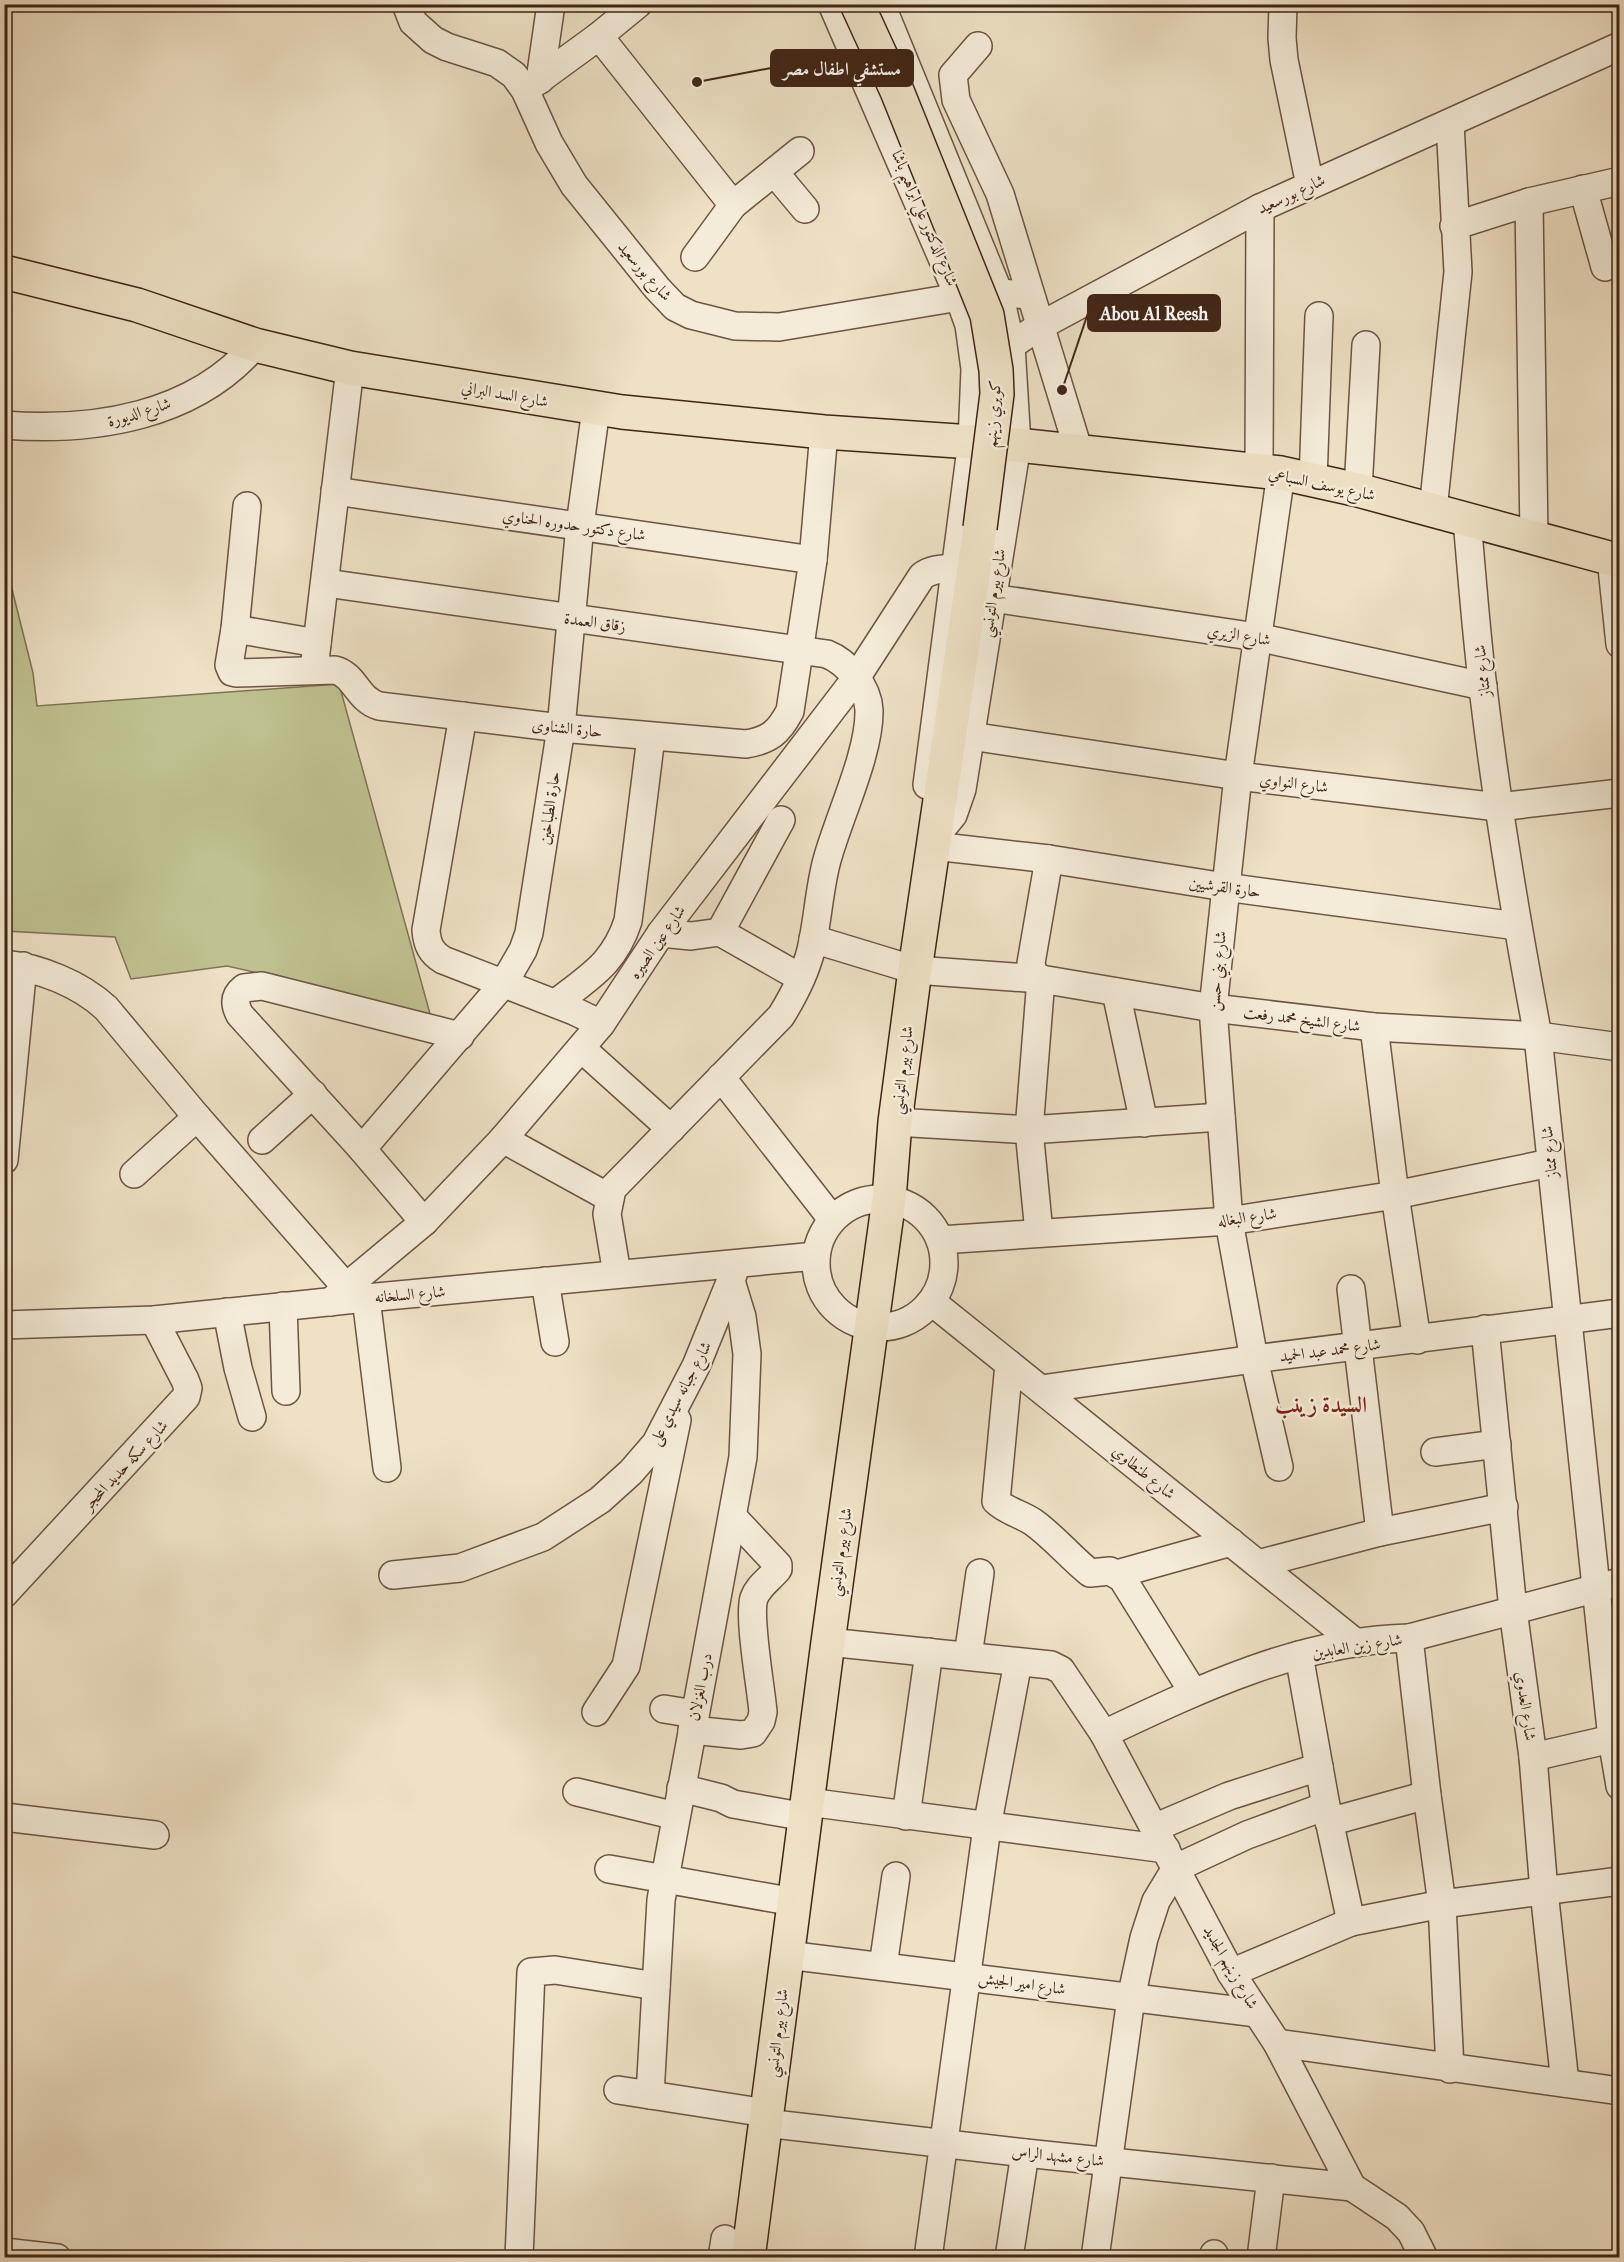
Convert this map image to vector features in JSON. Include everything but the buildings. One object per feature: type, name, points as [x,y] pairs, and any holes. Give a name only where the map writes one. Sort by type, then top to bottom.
[{"type":"main road","name":"كوبري زينهم","points":[[857,4],[897,90],[987,315],[996,370],[997,394],[980,528],[934,842]]},
{"type":"main road","name":"شارع السد البراني","points":[[4,272],[136,305],[255,345],[350,368],[596,409],[824,432],[1017,445]]},
{"type":"main road","name":"شارع يوسف السباعي","points":[[1017,445],[1270,471],[1358,490],[1615,559]]},
{"type":"main road","name":"شارع بيرم التونسي","points":[[732,2252],[765,2118],[889,1199],[895,1122],[934,842]]},
{"type":"street","name":"شارع بورسعيد","points":[[406,4],[413,22],[433,40],[497,63],[533,85],[549,143],[574,185],[657,288],[675,307],[691,315],[735,326],[779,327],[959,297],[999,293],[1030,295]]},
{"type":"street","points":[[533,85],[552,4]]},
{"type":"street","points":[[533,85],[638,4]]},
{"type":"street","name":"شارع الدكتور علي ابراهيم باشا","points":[[832,4],[959,297],[969,326],[975,369],[972,441]]},
{"type":"street","points":[[881,4],[999,293],[1011,345],[1017,445]]},
{"type":"street","points":[[1283,4],[1284,60],[1310,185]]},
{"type":"street","points":[[599,36],[734,205]]},
{"type":"street","points":[[978,46],[953,75],[956,100],[1000,194],[1078,452]]},
{"type":"street","name":"شارع بورسعيد","points":[[975,369],[1040,326],[1260,208],[1620,46]]},
{"type":"street","points":[[1433,510],[1458,272],[1450,123]]},
{"type":"street","points":[[695,256],[734,205],[800,151]]},
{"type":"street","points":[[775,173],[805,209]]},
{"type":"street","points":[[1454,226],[1528,202],[1620,181]]},
{"type":"street","points":[[1583,189],[1605,267]]},
{"type":"street","points":[[1528,202],[1534,537]]},
{"type":"street","name":"شارع بني حسن","points":[[1260,208],[1270,471],[1257,637],[1238,776],[1213,1008],[1229,1221],[1254,1359],[1279,1467]]},
{"type":"street","points":[[1313,480],[1319,316]]},
{"type":"street","name":"شارع الديورة","points":[[4,425],[45,428],[77,427],[114,422],[160,409],[222,377],[255,345]]},
{"type":"street","points":[[1358,490],[1366,345]]},
{"type":"street","points":[[314,669],[350,368]]},
{"type":"street","name":"حارة الطباخين","points":[[362,1149],[504,983],[523,950],[534,911],[561,728],[580,525],[596,409]]},
{"type":"street","name":"حارة الشناوى","points":[[248,506],[229,665],[232,672],[236,674],[314,669],[343,672],[363,698],[379,706],[561,728],[746,744],[762,741],[774,734],[790,711],[813,560],[824,432]]},
{"type":"street","name":"شارع بيرم التونسي","points":[[934,842],[927,808],[927,780],[957,568],[972,441]]},
{"type":"street","name":"شارع بيرم التونسي","points":[[934,842],[958,804],[1017,445]]},
{"type":"street","name":"شارع دكتور حدوره الحناوي","points":[[335,491],[813,560]]},
{"type":"street","name":"شارع ممتاز","points":[[1467,519],[1483,686],[1498,807],[1538,1036],[1550,1163],[1569,1319],[1609,1585],[1620,1786]]},
{"type":"street","points":[[1615,559],[1620,644]]},
{"type":"street","name":"شارع عين الصيره","points":[[348,1296],[424,1222],[503,1139],[601,1024],[661,933],[856,678],[922,576],[936,570],[957,568]]},
{"type":"street","name":"زقاق العمدة","points":[[326,583],[834,657],[841,661],[856,678]]},
{"type":"street","name":"شارع الزيري","points":[[992,598],[1257,637],[1483,686]]},
{"type":"street","points":[[235,629],[317,643]]},
{"type":"street","points":[[617,1274],[607,1214],[612,1189],[781,1016],[797,990],[813,939],[827,861],[865,740],[869,709],[866,696],[856,678]]},
{"type":"street","points":[[463,716],[426,939],[435,955],[443,960],[556,1003],[601,1024]]},
{"type":"street","name":"شارع النواوي","points":[[970,736],[1238,776],[1498,807],[1620,793]]},
{"type":"street","points":[[556,1003],[603,965],[614,953],[623,936],[628,921],[651,737]]},
{"type":"street","points":[[720,932],[781,820]]},
{"type":"street","name":"حارة القرشيين","points":[[934,842],[1225,887],[1517,926]]},
{"type":"street","points":[[1039,1233],[1029,1130],[1041,979],[1033,973],[1031,963],[1049,859]]},
{"type":"street","points":[[661,933],[691,936],[720,932],[801,978]]},
{"type":"street","name":"شارع الشيخ محمد رفعت","points":[[813,939],[915,970],[1041,979],[1213,1008],[1374,1027],[1538,1036],[1620,1047]]},
{"type":"street","points":[[4,1160],[14,965],[76,987],[95,998],[106,1008],[348,1296],[387,1468]]},
{"type":"street","points":[[424,1222],[362,1149],[240,1015],[236,997],[244,988],[251,986],[271,988],[460,1036]]},
{"type":"street","points":[[1116,992],[1144,1124]]},
{"type":"street","points":[[1374,1027],[1395,1194],[1417,1340]]},
{"type":"street","points":[[581,1048],[671,1129]]},
{"type":"street","points":[[722,1077],[832,1219]]},
{"type":"street","points":[[262,1140],[313,1094]]},
{"type":"street","points":[[134,1174],[197,1117]]},
{"type":"street","points":[[895,1122],[1029,1130],[1221,1117]]},
{"type":"street","points":[[503,1139],[610,1198]]},
{"type":"street","name":"شارع البغاله","points":[[940,1240],[1229,1221],[1395,1194],[1550,1163]]},
{"type":"street","points":[[889,1199],[905,1204],[920,1213],[932,1225],[940,1240],[944,1256],[944,1272],[940,1288],[932,1302],[921,1314],[905,1323],[889,1328],[872,1327],[852,1322],[836,1311],[824,1295],[817,1276],[816,1256],[821,1236],[832,1219],[849,1207],[868,1200],[889,1199]]},
{"type":"street","name":"شارع السلخانه","points":[[4,1325],[154,1320],[283,1306],[348,1296],[617,1274],[734,1272],[816,1256]]},
{"type":"street","name":"شارع جبانه سيدي على","points":[[393,1575],[460,1568],[543,1537],[600,1500],[631,1472],[656,1443],[713,1329],[734,1272]]},
{"type":"street","name":"درب الغزلان","points":[[650,2095],[661,1900],[743,1457],[747,1368],[742,1317],[734,1272]]},
{"type":"street","points":[[545,1281],[555,1342]]},
{"type":"street","points":[[1351,1289],[1380,1532]]},
{"type":"street","name":"شارع طنطاوي","points":[[932,1302],[1356,1642]]},
{"type":"street","points":[[283,1306],[286,1391]]},
{"type":"street","points":[[227,1312],[238,1368],[252,1417]]},
{"type":"street","name":"شارع محمد عبد الحميد","points":[[1041,1389],[1254,1359],[1620,1313]]},
{"type":"street","name":"شارع سكه حديد المحجر","points":[[4,1594],[186,1397],[188,1388],[185,1380],[154,1320]]},
{"type":"street","name":"شارع العدوي","points":[[1485,1329],[1513,1610],[1533,1757],[1544,1891],[1565,2083]]},
{"type":"street","points":[[1009,1364],[996,1501],[1001,1506],[1031,1521],[1065,1548],[1090,1573],[1110,1571],[1117,1574],[1127,1584],[1193,1692]]},
{"type":"street","points":[[596,1712],[627,1666],[683,1392]]},
{"type":"street","points":[[1435,1452],[1497,1444]]},
{"type":"street","points":[[1258,1564],[1380,1532],[1504,1506]]},
{"type":"street","points":[[664,1709],[693,1722],[741,1735],[753,1734],[761,1721],[763,1712],[752,1615],[754,1599],[763,1583],[778,1569],[778,1564],[733,1517]]},
{"type":"street","points":[[1117,1574],[1231,1542]]},
{"type":"street","points":[[968,1656],[980,1573]]},
{"type":"street","name":"شارع زين العابدين","points":[[1104,1734],[1193,1692],[1299,1655],[1356,1642],[1382,1638],[1409,1638],[1609,1585]]},
{"type":"street","points":[[1409,1638],[1442,1904],[1450,2068]]},
{"type":"street","points":[[828,1642],[1018,1662],[987,1827],[928,2258]]},
{"type":"street","points":[[906,1816],[929,1652]]},
{"type":"street","points":[[1299,1655],[1328,1814],[1351,1922]]},
{"type":"street","name":"شارع زينهم الجديد","points":[[1018,1662],[1051,1665],[1061,1670],[1104,1734],[1231,1973],[1277,2043],[1352,2187],[1397,2217],[1411,2232],[1424,2258]]},
{"type":"street","points":[[1533,1757],[1616,1738]]},
{"type":"street","points":[[1095,2258],[1131,1998],[1144,1938],[1156,1901],[1165,1848],[1229,1796],[1319,1767]]},
{"type":"street","points":[[681,1788],[721,1798],[733,1804],[906,1816],[1165,1848],[1247,1835],[1328,1814],[1427,1795]]},
{"type":"street","points":[[577,1792],[676,1816]]},
{"type":"street","points":[[4,1817],[155,1835]]},
{"type":"street","points":[[609,1869],[794,1902]]},
{"type":"street","points":[[883,1966],[896,1876]]},
{"type":"street","points":[[1231,1973],[1351,1922],[1442,1904],[1620,1881]]},
{"type":"street","name":"شارع امير الجيش","points":[[787,1955],[1257,2013]]},
{"type":"street","points":[[519,2258],[521,1981],[531,1972],[555,1970],[656,1986]]},
{"type":"street","points":[[1277,2043],[1620,2091]]},
{"type":"street","name":"شارع مشهد الراس","points":[[618,2090],[765,2118],[944,2143],[1352,2187]]},
{"type":"street","points":[[1009,2258],[1025,2153]]},
{"type":"street","points":[[1261,2258],[1271,2178]]},
{"type":"street","points":[[4,2252],[56,2257]]},
{"type":"green space","points":[[4,557],[33,673],[37,706],[339,684],[432,1021],[320,987],[227,966],[131,979],[115,937],[5,931]]},
{"type":"place","name":"مستشفي اطفال مصر","points":[[697,82]]},
{"type":"place","name":"Abou Al Reesh","points":[[1062,390]]},
{"type":"district","name":"السيدة زينب","points":[[1321,1404]]}]
